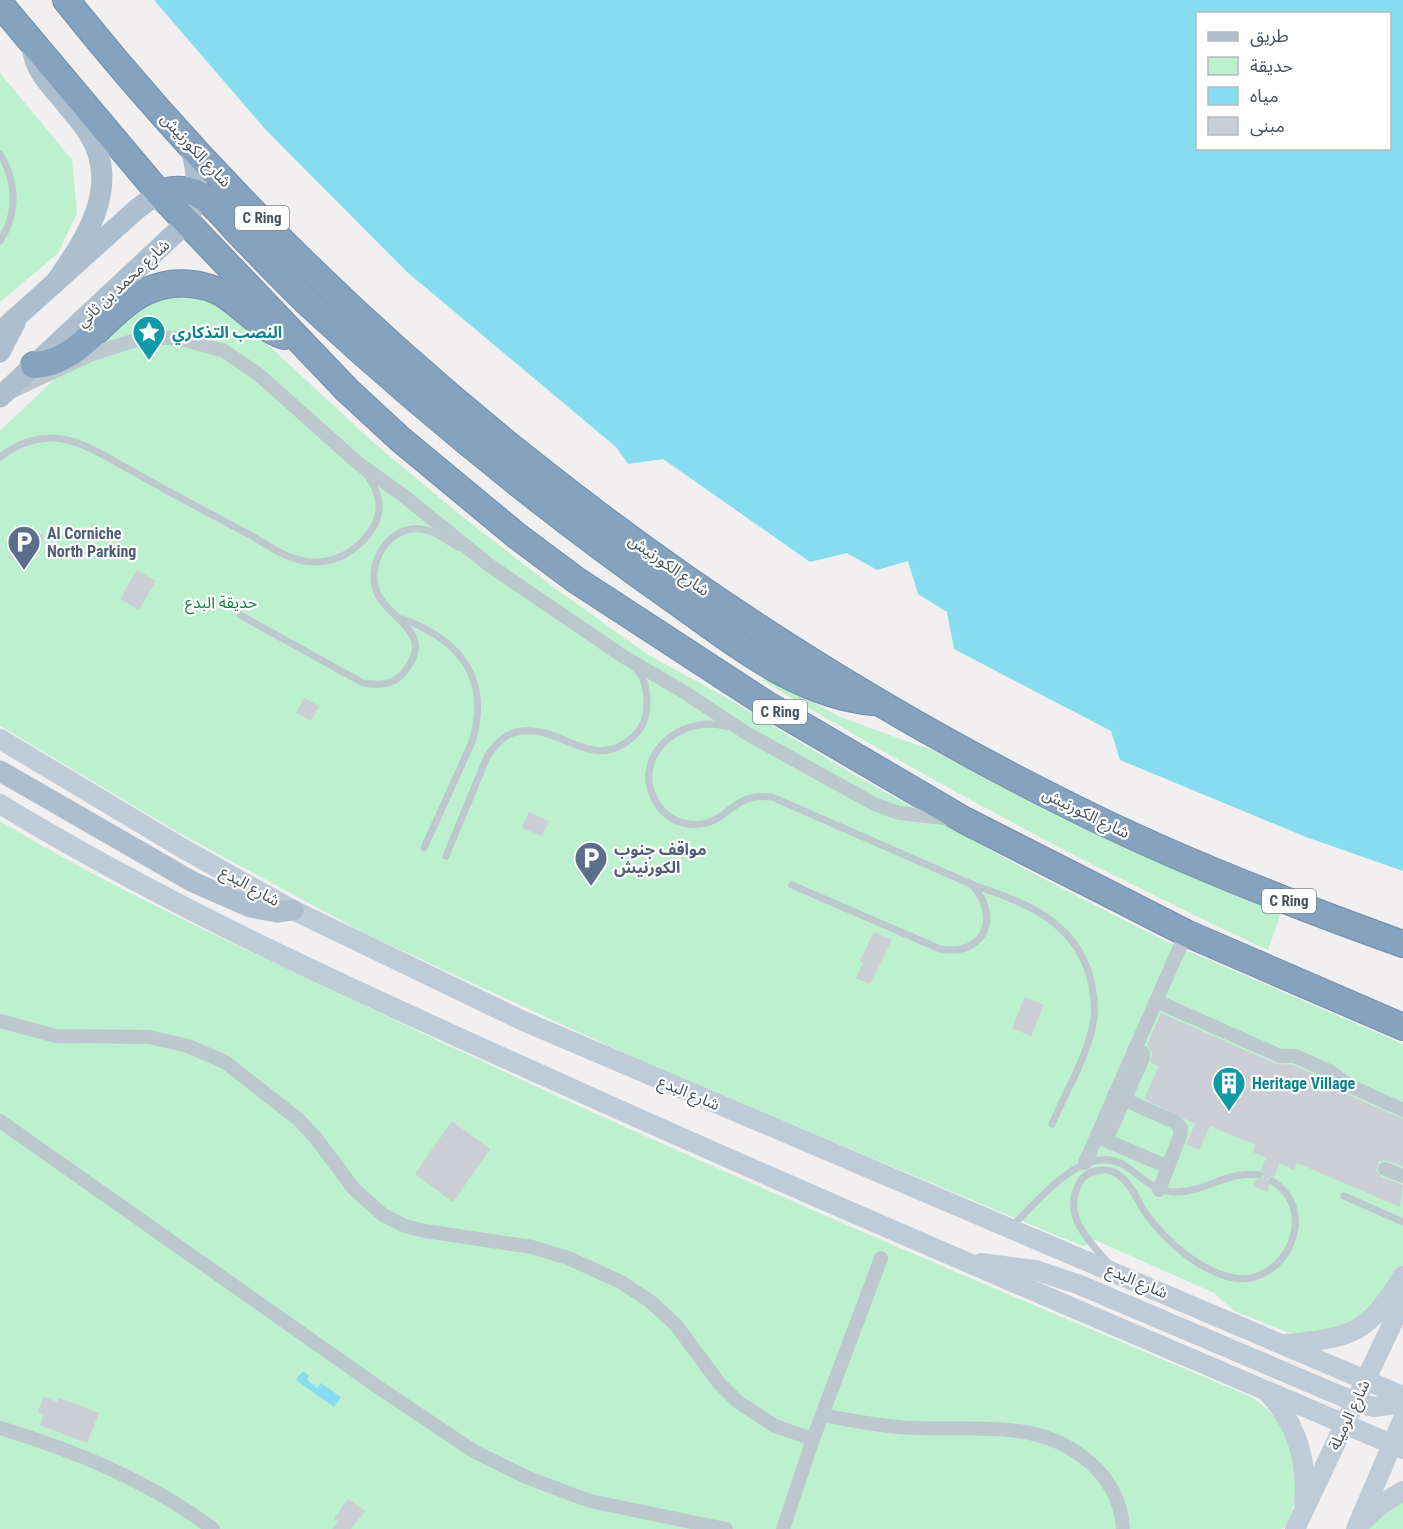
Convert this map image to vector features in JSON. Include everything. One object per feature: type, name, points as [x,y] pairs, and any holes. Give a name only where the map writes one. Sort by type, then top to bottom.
[{"type":"highway","name":"شارع الكورنيش","points":[[66,0],[190,146],[363,317],[414,365],[527,459],[611,524],[734,610],[882,703],[1084,813],[1175,855],[1335,920],[1403,944]]},
{"type":"highway","name":"C Ring","points":[[0,4],[32,45],[159,193],[296,339],[400,439],[517,536],[576,580],[766,704],[964,820],[1186,933],[1403,1027]]},
{"type":"highway","points":[[159,193],[179,189],[197,194],[212,205],[294,290],[403,391],[524,490],[602,550],[798,682],[839,697],[882,703]]},
{"type":"highway","points":[[34,365],[63,358],[127,303],[152,289],[174,284],[208,287],[229,299],[267,329],[296,339]]},
{"type":"main road","points":[[32,45],[37,67],[90,136],[96,149],[102,176],[99,205],[92,225],[55,283]]},
{"type":"main road","name":"شارع محمد بن ثاني","points":[[0,397],[186,223],[197,194],[198,175],[190,146]]},
{"type":"main road","points":[[0,332],[137,209],[159,193]]},
{"type":"main road","points":[[0,352],[18,317]]},
{"type":"main road","name":"شارع البدع","points":[[0,739],[182,848],[292,910],[521,1020],[654,1079],[1011,1227],[1403,1396]]},
{"type":"main road","points":[[0,771],[194,882],[250,907],[276,912],[292,910]]},
{"type":"main road","points":[[0,804],[66,843],[218,924],[468,1042],[965,1262],[1397,1447]]},
{"type":"main road","points":[[965,1262],[1012,1266],[1058,1276],[1355,1402],[1403,1416]]},
{"type":"main road","points":[[1284,1344],[1333,1339],[1359,1329],[1382,1309],[1403,1276]]},
{"type":"main road","name":"شارع الرميلة","points":[[1299,1522],[1403,1300]]},
{"type":"main road","points":[[1265,1389],[1289,1421],[1299,1446],[1305,1474],[1299,1522]]},
{"type":"main road","points":[[1345,1424],[1373,1418],[1403,1416]]},
{"type":"main road","points":[[1356,1529],[1397,1447],[1403,1416]]},
{"type":"main road","points":[[1356,1529],[1380,1504],[1403,1491]]},
{"type":"street","name":"شارع محمد بن ثاني","points":[[0,397],[120,343],[154,337],[178,338],[210,345],[239,359],[287,398],[359,464]]},
{"type":"street","points":[[359,464],[428,515],[489,565],[624,657],[681,690],[746,733],[874,804],[900,813],[964,820]]},
{"type":"street","points":[[1085,1163],[1101,1138],[1131,1072],[1135,1048],[1186,933]]},
{"type":"street","points":[[1156,1001],[1280,1056],[1295,1056],[1331,1072],[1348,1085],[1403,1110]]},
{"type":"street","points":[[0,1021],[56,1036],[149,1037],[207,1053],[243,1074],[298,1119],[315,1137],[354,1189],[383,1215],[405,1226],[425,1231],[532,1247],[577,1262],[621,1282],[651,1302],[676,1325],[719,1383],[738,1402],[775,1426],[813,1439]]},
{"type":"street","points":[[1119,1097],[1178,1125],[1180,1137],[1160,1190]]},
{"type":"street","points":[[0,1120],[378,1387],[475,1452],[526,1477],[590,1501],[726,1529]]},
{"type":"street","points":[[1101,1138],[1168,1167]]},
{"type":"street","points":[[1385,1170],[1403,1176]]},
{"type":"street","points":[[783,1529],[813,1439],[881,1258]]},
{"type":"street","points":[[822,1415],[866,1424],[916,1428],[1008,1429],[1053,1440],[1081,1455],[1103,1474],[1120,1505],[1123,1529]]},
{"type":"street","points":[[0,1428],[65,1449],[134,1479],[177,1503],[213,1529]]},
{"type":"lane","points":[[0,154],[10,173],[13,194],[11,216],[0,242]]},
{"type":"lane","points":[[0,457],[26,442],[54,438],[68,440],[119,464],[283,554],[317,562],[331,561],[345,554],[367,535],[375,522],[380,510],[379,498],[359,464]]},
{"type":"lane","points":[[424,848],[472,742],[477,726],[478,698],[470,672],[454,648],[436,632],[403,619],[381,600],[374,576],[378,555],[393,538],[413,529],[424,529],[489,565]]},
{"type":"lane","points":[[240,615],[346,674],[375,685],[396,680],[411,663],[414,640],[403,619]]},
{"type":"lane","points":[[446,856],[487,757],[494,747],[509,735],[537,730],[584,749],[604,751],[622,745],[638,732],[646,717],[646,689],[639,672],[624,657]]},
{"type":"lane","points":[[746,733],[717,723],[701,722],[677,730],[668,738],[656,756],[650,773],[652,794],[663,811],[680,822],[702,824],[719,818],[744,800],[759,796],[772,797],[971,884],[1010,897],[1054,922],[1072,940],[1088,970],[1094,997],[1094,1019],[1083,1054],[1052,1124]]},
{"type":"lane","points":[[792,885],[949,951],[974,944],[987,923],[985,900],[971,884]]},
{"type":"lane","points":[[1011,1227],[1062,1179],[1085,1163],[1096,1160],[1119,1162],[1160,1190],[1186,1192],[1240,1174],[1259,1175]]},
{"type":"lane","points":[[1114,1272],[1085,1236],[1075,1216],[1076,1190],[1081,1180],[1090,1172],[1114,1171],[1123,1178],[1155,1225],[1175,1246],[1218,1273],[1244,1278],[1261,1275],[1277,1265],[1288,1253],[1294,1238],[1293,1206],[1284,1191],[1272,1180]]},
{"type":"lane","points":[[1344,1196],[1403,1222]]},
{"type":"green space","points":[[0,73],[72,160],[77,213],[58,253],[0,302]]},
{"type":"green space","name":"حديقة البدع","points":[[168,294],[210,300],[254,332],[374,443],[464,518],[548,583],[647,654],[725,697],[851,773],[1032,873],[1165,941],[1403,1044],[1403,1270],[1384,1300],[1343,1330],[1292,1334],[1234,1311],[1214,1293],[1095,1240],[1084,1246],[1065,1239],[650,1065],[364,933],[174,830],[0,726],[0,431],[108,328]]},
{"type":"green space","points":[[771,678],[840,717],[934,751],[1112,842],[1281,913],[1268,950],[1139,888],[948,788],[762,680]]},
{"type":"green space","points":[[0,821],[41,846],[170,913],[568,1101],[907,1251],[1249,1396],[1278,1422],[1288,1437],[1294,1454],[1297,1491],[1284,1528],[0,1529]]},
{"type":"green space","points":[[1403,1497],[1403,1529],[1368,1529]]},
{"type":"water","points":[[154,0],[1403,0],[1403,871],[1306,837],[1120,760],[1111,731],[954,649],[947,612],[918,594],[908,561],[877,570],[847,553],[810,562],[663,459],[628,464],[616,447],[407,272],[265,129]]},
{"type":"water","points":[[303,1371],[309,1376],[307,1380],[317,1388],[321,1383],[341,1397],[334,1407],[296,1380]]},
{"type":"building","points":[[25,526],[44,536],[28,567],[8,557]]},
{"type":"building","points":[[137,570],[156,581],[139,610],[120,599]]},
{"type":"building","points":[[304,698],[319,706],[311,721],[296,713]]},
{"type":"building","points":[[529,812],[549,821],[542,836],[522,828]]},
{"type":"building","points":[[874,932],[892,940],[870,984],[856,978],[863,963],[860,961]]},
{"type":"building","points":[[1025,997],[1044,1005],[1031,1036],[1012,1028]]},
{"type":"building","points":[[1161,1013],[1276,1064],[1293,1065],[1326,1080],[1344,1093],[1403,1119],[1403,1166],[1384,1160],[1379,1162],[1376,1170],[1381,1177],[1403,1185],[1400,1207],[1297,1163],[1294,1170],[1280,1163],[1274,1176],[1267,1179],[1270,1186],[1267,1192],[1254,1186],[1256,1180],[1264,1178],[1261,1170],[1266,1158],[1253,1152],[1255,1145],[1210,1126],[1199,1150],[1186,1144],[1195,1124],[1144,1099],[1159,1066],[1151,1063],[1152,1052],[1147,1045]]},
{"type":"building","points":[[452,1121],[490,1149],[453,1202],[415,1174]]},
{"type":"building","points":[[44,1397],[57,1402],[59,1398],[99,1413],[87,1443],[40,1425],[44,1414],[38,1412]]},
{"type":"building","points":[[348,1499],[365,1511],[351,1529],[332,1529],[338,1522],[334,1519]]},
{"type":"place","name":"النصب التذكاري","points":[[149,361]]},
{"type":"place","name":"Al Corniche North Parking","points":[[24,571]]},
{"type":"place","name":"مواقف جنوب الكورنيش","points":[[591,887]]},
{"type":"place","name":"Heritage Village","points":[[1229,1112]]}]
